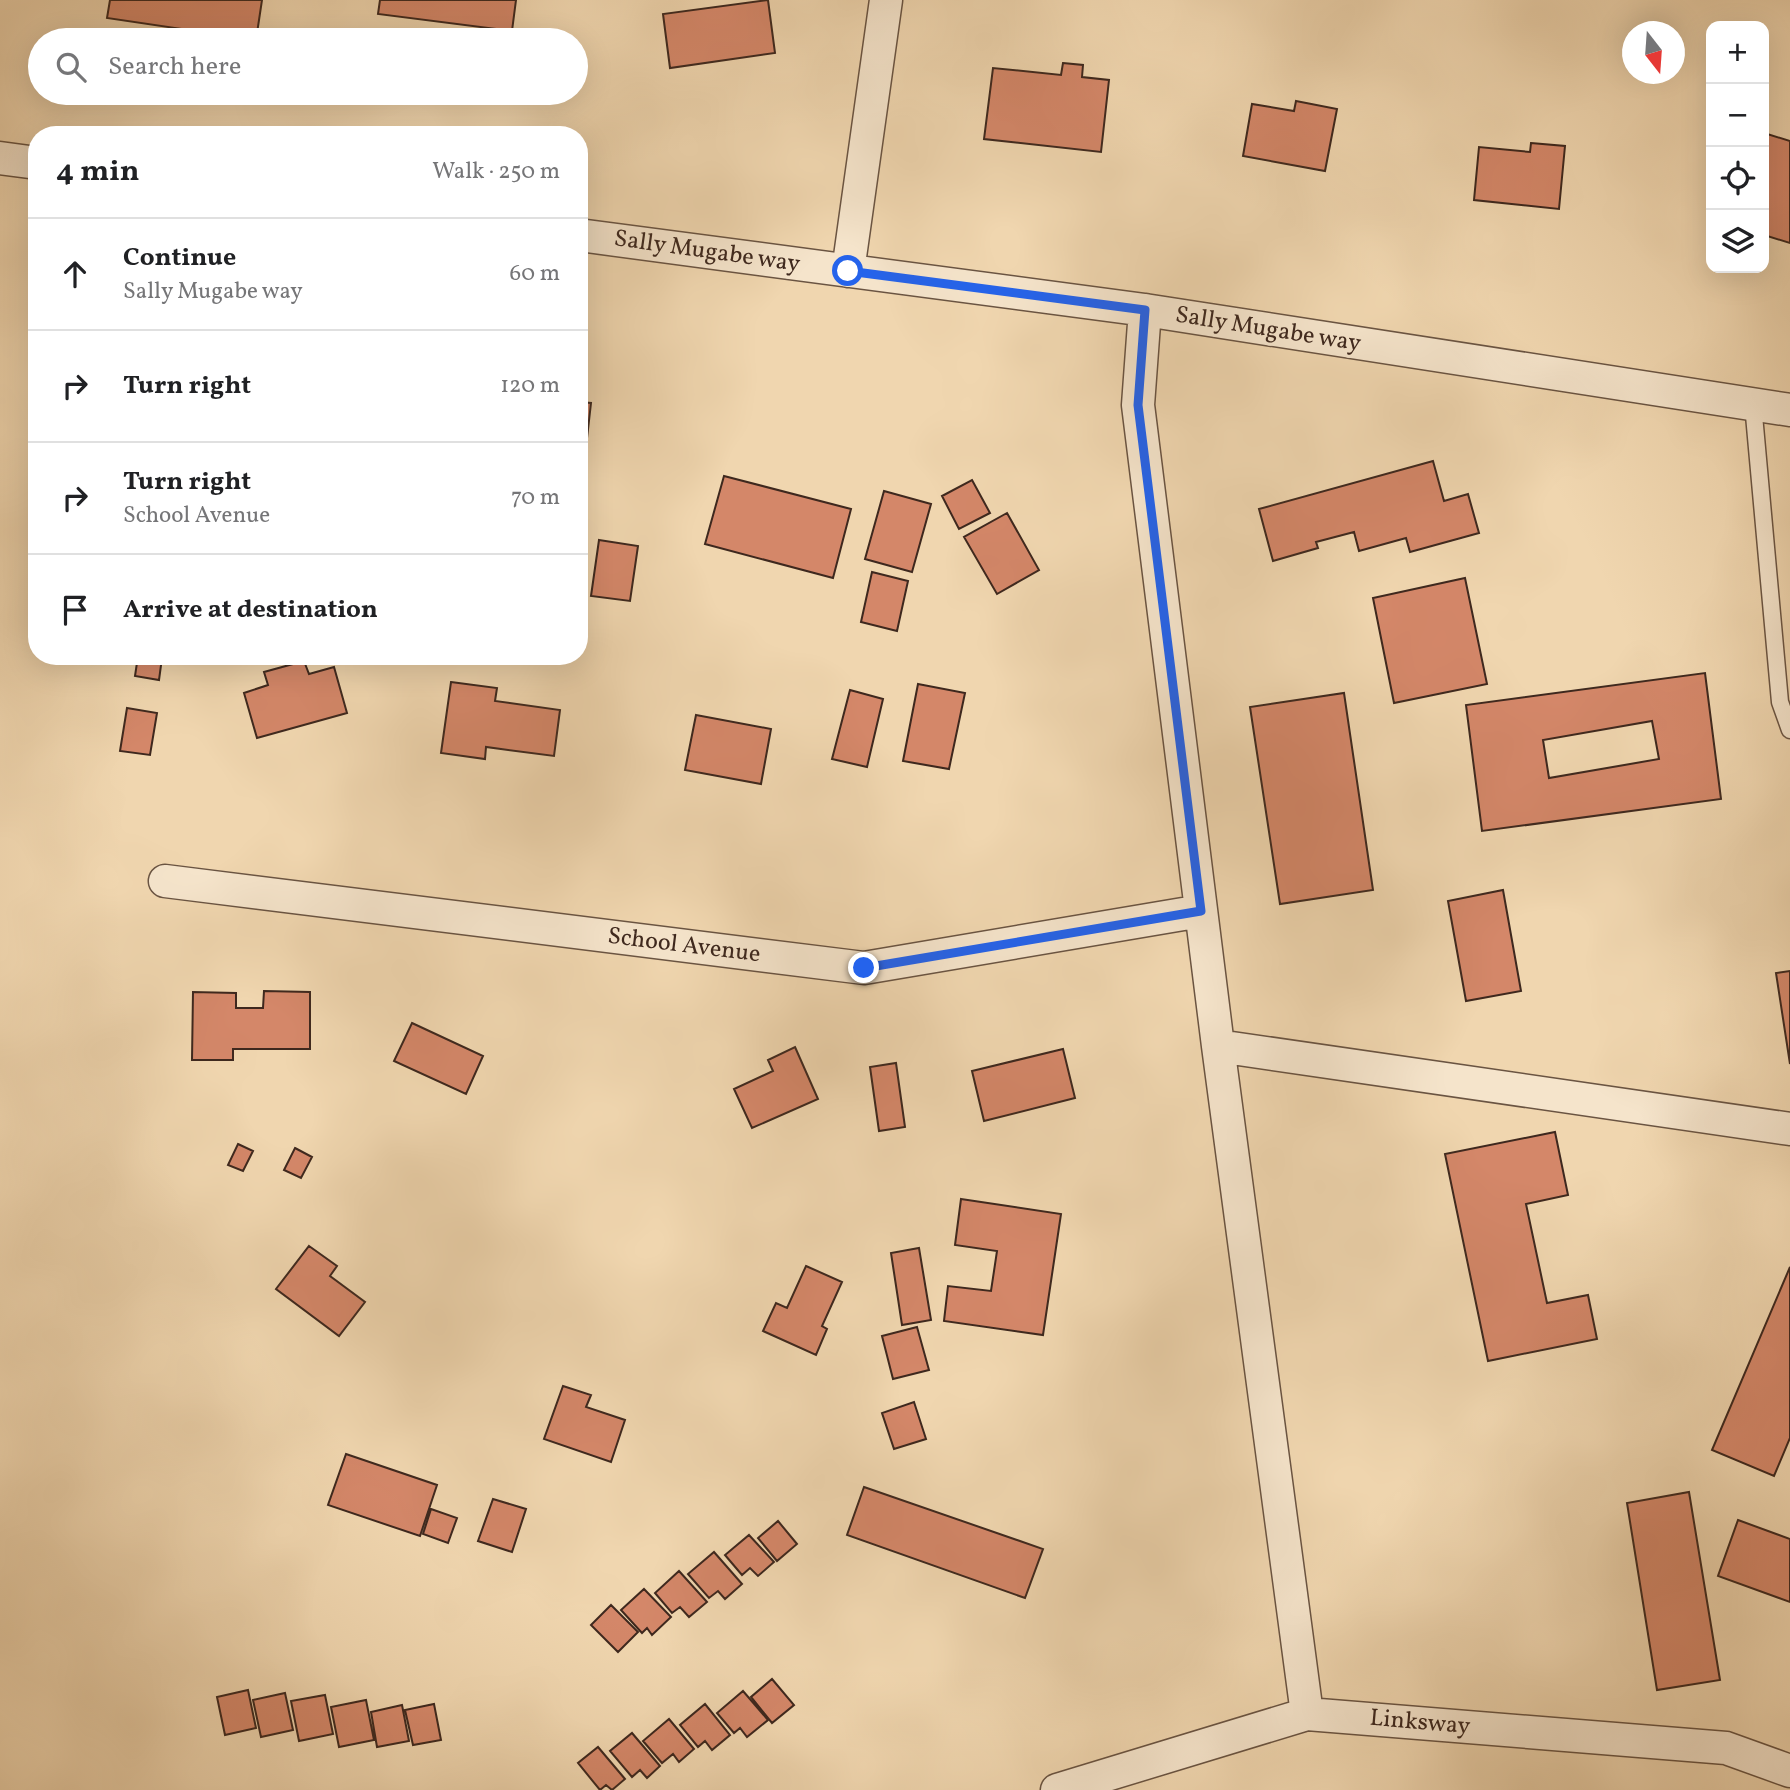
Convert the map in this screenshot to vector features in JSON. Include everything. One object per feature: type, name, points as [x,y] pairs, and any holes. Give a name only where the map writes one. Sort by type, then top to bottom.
[{"type":"street","points":[[848,271],[886,0]]},
{"type":"street","points":[[0,158],[28,162]]},
{"type":"street","name":"Sally Mugabe way","points":[[588,236],[1145,310],[1790,410]]},
{"type":"street","points":[[1145,310],[1138,405],[1218,1046],[1307,1714]]},
{"type":"street","name":"School Avenue","points":[[165,881],[864,968],[1201,911]]},
{"type":"street","points":[[1218,1046],[1790,1129]]},
{"type":"street","name":"Linksway","points":[[1057,1790],[1307,1714],[1726,1748],[1790,1771]]},
{"type":"lane","points":[[1753,404],[1780,702],[1790,730]]},
{"type":"building","points":[[110,0],[262,0],[258,28],[175,28],[107,18]]},
{"type":"building","points":[[380,0],[516,0],[512,28],[488,28],[378,14]]},
{"type":"building","points":[[768,0],[775,53],[670,68],[663,14]]},
{"type":"building","points":[[1063,63],[1083,65],[1082,77],[1109,80],[1101,152],[984,139],[993,68],[1061,75]]},
{"type":"building","points":[[1296,101],[1337,109],[1325,171],[1243,156],[1252,104],[1294,111]]},
{"type":"building","points":[[1769,135],[1790,141],[1790,243],[1769,237]]},
{"type":"building","points":[[1531,143],[1565,146],[1559,209],[1474,200],[1479,147],[1530,152]]},
{"type":"building","points":[[588,403],[591,403],[588,429]]},
{"type":"building","points":[[1433,461],[1444,501],[1468,494],[1479,533],[1410,552],[1406,538],[1359,551],[1354,532],[1316,542],[1318,548],[1273,561],[1259,509]]},
{"type":"building","points":[[724,476],[851,509],[833,578],[705,544]]},
{"type":"building","points":[[972,480],[990,513],[959,529],[942,496]]},
{"type":"building","points":[[884,491],[931,504],[912,572],[865,559]]},
{"type":"building","points":[[1007,513],[1039,570],[997,594],[964,537]]},
{"type":"building","points":[[599,540],[638,546],[630,601],[591,596]]},
{"type":"building","points":[[872,572],[908,581],[897,631],[861,622]]},
{"type":"building","points":[[1465,578],[1487,684],[1394,703],[1373,598]]},
{"type":"building","points":[[137,665],[161,665],[159,680],[135,676]]},
{"type":"building","points":[[289,665],[306,665],[309,674],[334,667],[347,713],[257,738],[244,693],[268,685],[264,672]]},
{"type":"building","points":[[1705,673],[1721,799],[1482,831],[1466,705]],"holes":[[[1652,721],[1659,759],[1549,778],[1543,740]]]},
{"type":"building","points":[[451,682],[497,688],[495,701],[560,710],[554,756],[486,747],[485,759],[441,753]]},
{"type":"building","points":[[918,684],[965,693],[949,769],[903,761]]},
{"type":"building","points":[[850,690],[883,699],[867,767],[832,759]]},
{"type":"building","points":[[1344,693],[1373,890],[1280,904],[1250,707]]},
{"type":"building","points":[[127,708],[157,713],[150,755],[120,751]]},
{"type":"building","points":[[696,715],[771,729],[761,784],[685,770]]},
{"type":"building","points":[[1503,890],[1521,991],[1466,1001],[1448,901]]},
{"type":"building","points":[[1790,971],[1790,1064],[1776,973]]},
{"type":"building","points":[[264,991],[310,992],[310,1049],[233,1049],[233,1060],[192,1060],[193,992],[236,993],[236,1008],[263,1008]]},
{"type":"building","points":[[412,1023],[483,1056],[466,1094],[394,1061]]},
{"type":"building","points":[[795,1047],[818,1099],[752,1128],[734,1089],[773,1071],[768,1060]]},
{"type":"building","points":[[1063,1049],[1075,1098],[984,1121],[972,1071]]},
{"type":"building","points":[[896,1063],[905,1127],[879,1131],[870,1067]]},
{"type":"building","points":[[1555,1132],[1568,1195],[1526,1204],[1547,1303],[1588,1295],[1597,1339],[1488,1361],[1445,1154]]},
{"type":"building","points":[[238,1144],[253,1151],[243,1171],[228,1165]]},
{"type":"building","points":[[295,1148],[312,1157],[301,1178],[284,1170]]},
{"type":"building","points":[[961,1199],[1061,1214],[1043,1335],[944,1321],[948,1286],[991,1291],[997,1251],[955,1245]]},
{"type":"building","points":[[309,1246],[337,1266],[330,1276],[365,1302],[339,1336],[276,1289]]},
{"type":"building","points":[[919,1248],[931,1320],[902,1325],[891,1253]]},
{"type":"building","points":[[806,1266],[842,1282],[822,1326],[827,1329],[816,1355],[763,1331],[776,1303],[787,1308]]},
{"type":"building","points":[[1790,1267],[1790,1438],[1774,1476],[1712,1450]]},
{"type":"building","points":[[917,1327],[929,1370],[893,1379],[882,1336]]},
{"type":"building","points":[[563,1386],[591,1395],[586,1407],[625,1420],[611,1462],[544,1439]]},
{"type":"building","points":[[914,1402],[926,1439],[894,1449],[882,1413]]},
{"type":"building","points":[[346,1454],[437,1485],[420,1536],[328,1505]]},
{"type":"building","points":[[864,1487],[1043,1549],[1025,1598],[847,1535]]},
{"type":"building","points":[[1689,1492],[1720,1680],[1657,1690],[1627,1503]]},
{"type":"building","points":[[493,1499],[526,1509],[512,1552],[478,1541]]},
{"type":"building","points":[[431,1509],[457,1518],[448,1543],[423,1534]]},
{"type":"building","points":[[1738,1520],[1790,1539],[1790,1602],[1718,1576]]},
{"type":"building","points":[[778,1521],[797,1544],[777,1561],[758,1538]]},
{"type":"building","points":[[749,1535],[774,1562],[758,1576],[750,1568],[742,1575],[725,1555]]},
{"type":"building","points":[[714,1552],[742,1584],[725,1599],[718,1591],[709,1598],[688,1574]]},
{"type":"building","points":[[679,1571],[707,1602],[689,1617],[680,1607],[672,1613],[655,1593]]},
{"type":"building","points":[[644,1589],[671,1617],[652,1635],[647,1628],[642,1633],[621,1610]]},
{"type":"building","points":[[611,1605],[638,1632],[618,1652],[591,1625]]},
{"type":"building","points":[[772,1679],[794,1705],[772,1723],[751,1697]]},
{"type":"building","points":[[248,1690],[256,1728],[225,1735],[217,1697]]},
{"type":"building","points":[[743,1691],[768,1720],[747,1737],[740,1728],[734,1733],[717,1713]]},
{"type":"building","points":[[285,1693],[293,1730],[261,1737],[253,1700]]},
{"type":"building","points":[[325,1695],[333,1734],[299,1741],[291,1701]]},
{"type":"building","points":[[366,1700],[374,1740],[339,1747],[331,1707]]},
{"type":"building","points":[[434,1704],[441,1740],[413,1745],[405,1710]]},
{"type":"building","points":[[705,1704],[730,1735],[712,1750],[705,1741],[698,1747],[680,1725]]},
{"type":"building","points":[[402,1705],[409,1741],[377,1747],[371,1712]]},
{"type":"building","points":[[669,1719],[694,1749],[679,1762],[673,1754],[662,1763],[643,1741]]},
{"type":"building","points":[[632,1733],[660,1766],[647,1778],[640,1770],[632,1777],[610,1751]]},
{"type":"building","points":[[598,1747],[625,1779],[612,1790],[606,1785],[600,1790],[578,1763]]},
{"type":"route","points":[[848,271],[1145,310],[1138,405],[1201,911],[864,968]]}]
